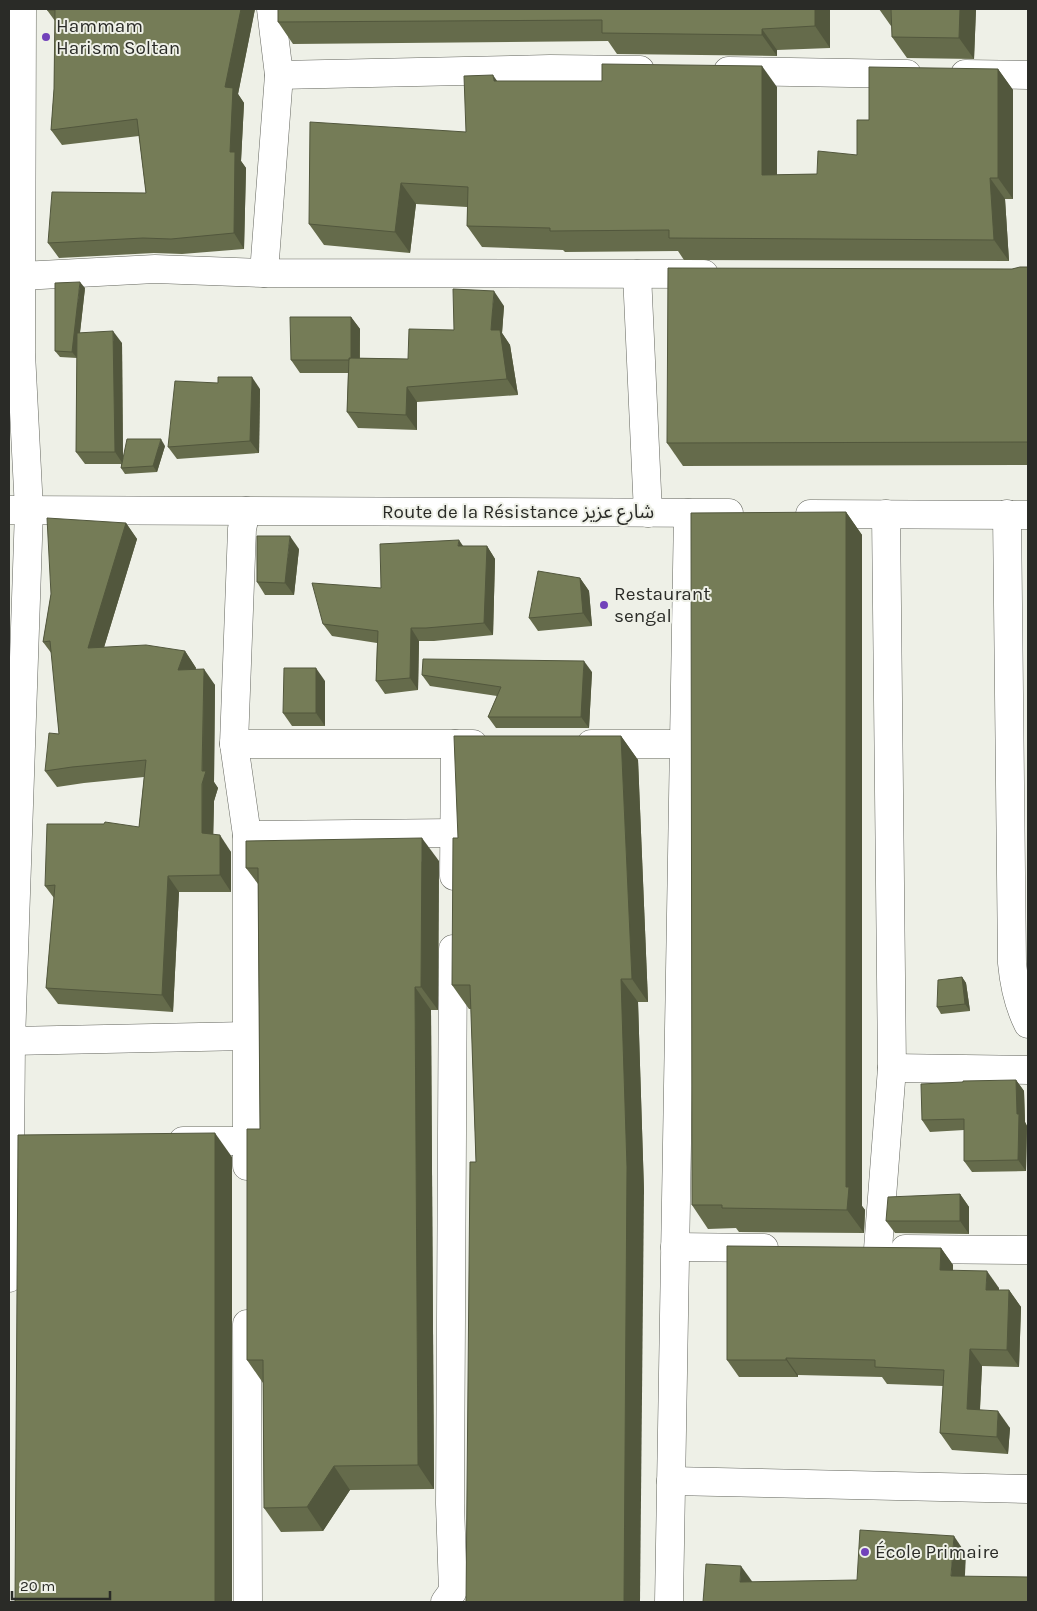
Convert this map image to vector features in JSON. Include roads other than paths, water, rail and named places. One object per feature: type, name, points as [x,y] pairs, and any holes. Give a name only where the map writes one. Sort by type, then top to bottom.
[{"type":"street","points":[[9,1278],[9,1142],[21,353],[22,9]]},
{"type":"street","points":[[264,273],[279,75],[271,9]]},
{"type":"street","points":[[279,75],[550,69],[660,71]]},
{"type":"street","points":[[700,71],[1028,75]]},
{"type":"street","points":[[21,276],[155,269],[264,273],[724,275]]},
{"type":"street","points":[[637,274],[648,513]]},
{"type":"street","name":"Route de la Résistance شارع عزيز","points":[[19,510],[757,513]]},
{"type":"street","points":[[246,511],[242,529],[234,744],[247,836],[247,1191]]},
{"type":"street","points":[[669,1602],[688,513]]},
{"type":"street","points":[[787,514],[1018,514],[1012,963],[1014,987],[1021,1010],[1028,1024]]},
{"type":"street","points":[[878,1249],[892,1068],[886,514]]},
{"type":"street","points":[[234,744],[495,744]]},
{"type":"street","points":[[445,1602],[453,1591],[450,1504],[455,744]]},
{"type":"street","points":[[564,744],[684,744]]},
{"type":"street","points":[[247,836],[454,834]]},
{"type":"street","points":[[11,1041],[247,1036]]},
{"type":"street","points":[[892,1068],[1028,1070]]},
{"type":"street","points":[[158,1142],[247,1141]]},
{"type":"street","points":[[9,1142],[38,1143]]},
{"type":"street","points":[[675,1247],[791,1248]]},
{"type":"street","points":[[849,1249],[1028,1250]]},
{"type":"street","points":[[247,1300],[248,1602]]},
{"type":"street","points":[[671,1481],[1028,1489]]},
{"type":"place","name":"Hammam Harism Soltan","points":[[46,37]]},
{"type":"place","name":"Restaurant sengal","points":[[604,605]]},
{"type":"place","name":"École Primaire","points":[[865,1552]]}]
